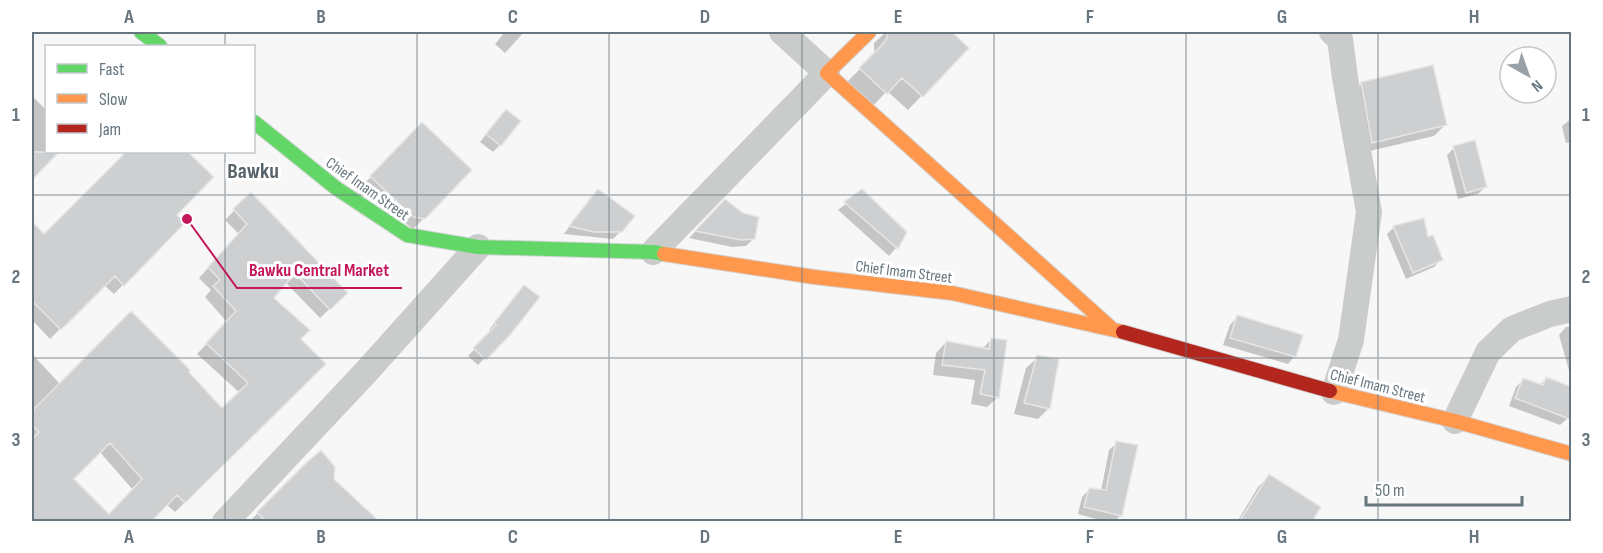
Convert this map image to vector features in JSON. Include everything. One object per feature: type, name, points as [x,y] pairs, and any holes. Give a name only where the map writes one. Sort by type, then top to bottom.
[{"type":"street","points":[[141,32],[159,45]]},
{"type":"street","points":[[782,32],[1112,329]]},
{"type":"street","points":[[653,252],[869,32]]},
{"type":"street","points":[[1332,32],[1340,39],[1369,212],[1351,339],[1334,392]]},
{"type":"street","name":"Chief Imam Street","points":[[255,123],[336,188],[407,235],[478,247],[653,252],[814,278],[952,293],[1112,329],[1334,392],[1455,421],[1572,454]]},
{"type":"street","points":[[225,522],[366,372],[478,247]]},
{"type":"street","points":[[1455,421],[1488,352],[1512,329],[1550,314],[1572,309]]},
{"type":"building","points":[[887,32],[952,32],[969,48],[923,97],[902,78],[887,94],[859,68],[882,45],[887,38]]},
{"type":"building","points":[[1433,65],[1447,125],[1372,143],[1361,82]]},
{"type":"building","points":[[506,109],[521,121],[501,146],[486,134]]},
{"type":"building","points":[[422,122],[472,170],[425,219],[411,215],[370,176]]},
{"type":"building","points":[[1475,140],[1487,187],[1466,193],[1453,146]]},
{"type":"building","points":[[32,152],[58,153],[32,180]]},
{"type":"building","points":[[125,153],[189,153],[214,177],[177,215],[185,223],[124,286],[115,276],[61,330],[32,301],[32,221],[44,234]]},
{"type":"building","points":[[598,189],[635,216],[622,232],[594,232],[569,226]]},
{"type":"building","points":[[862,189],[907,232],[898,249],[844,202]]},
{"type":"building","points":[[251,192],[348,293],[330,310],[295,273],[274,298],[310,330],[301,339],[326,364],[185,503],[177,495],[151,522],[32,522],[32,439],[39,432],[32,425],[32,411],[131,311],[190,370],[189,372],[222,408],[248,383],[206,343],[236,311],[213,286],[220,280],[208,267],[247,224],[233,209]],"holes":[[[110,443],[142,479],[109,514],[74,479]]]},
{"type":"building","points":[[725,199],[743,213],[759,217],[755,239],[741,240],[695,231]]},
{"type":"building","points":[[1424,218],[1428,237],[1433,235],[1443,260],[1413,273],[1393,226]]},
{"type":"building","points":[[524,285],[540,297],[511,334],[486,360],[473,348],[496,325],[494,323]]},
{"type":"building","points":[[1237,315],[1303,335],[1296,357],[1230,338]]},
{"type":"building","points":[[991,338],[1007,340],[999,398],[980,394],[985,370],[942,365],[946,341],[989,349]]},
{"type":"building","points":[[1037,355],[1059,359],[1050,409],[1024,403]]},
{"type":"building","points":[[1546,377],[1572,387],[1572,420],[1515,398],[1523,378],[1543,385]]},
{"type":"building","points":[[1116,441],[1138,445],[1122,516],[1084,507],[1089,488],[1106,490]]},
{"type":"building","points":[[321,450],[335,467],[334,479],[380,522],[266,522],[257,512]]},
{"type":"building","points":[[1269,474],[1321,507],[1312,522],[1239,522]]},
{"type":"traffic: fast","points":[[141,32],[159,45]]},
{"type":"traffic: fast","points":[[255,123],[336,188],[407,235],[478,247],[664,254]]},
{"type":"traffic: slow","points":[[869,32],[827,73],[1110,327]]},
{"type":"traffic: slow","points":[[664,254],[814,277],[952,293],[1123,332]]},
{"type":"traffic: slow","points":[[1330,391],[1455,421],[1572,454]]},
{"type":"traffic: jam","points":[[1123,332],[1330,391]]},
{"type":"place","name":"Bawku Central Market","points":[[187,219]]},
{"type":"district","name":"Bawku","points":[[253,170]]}]
